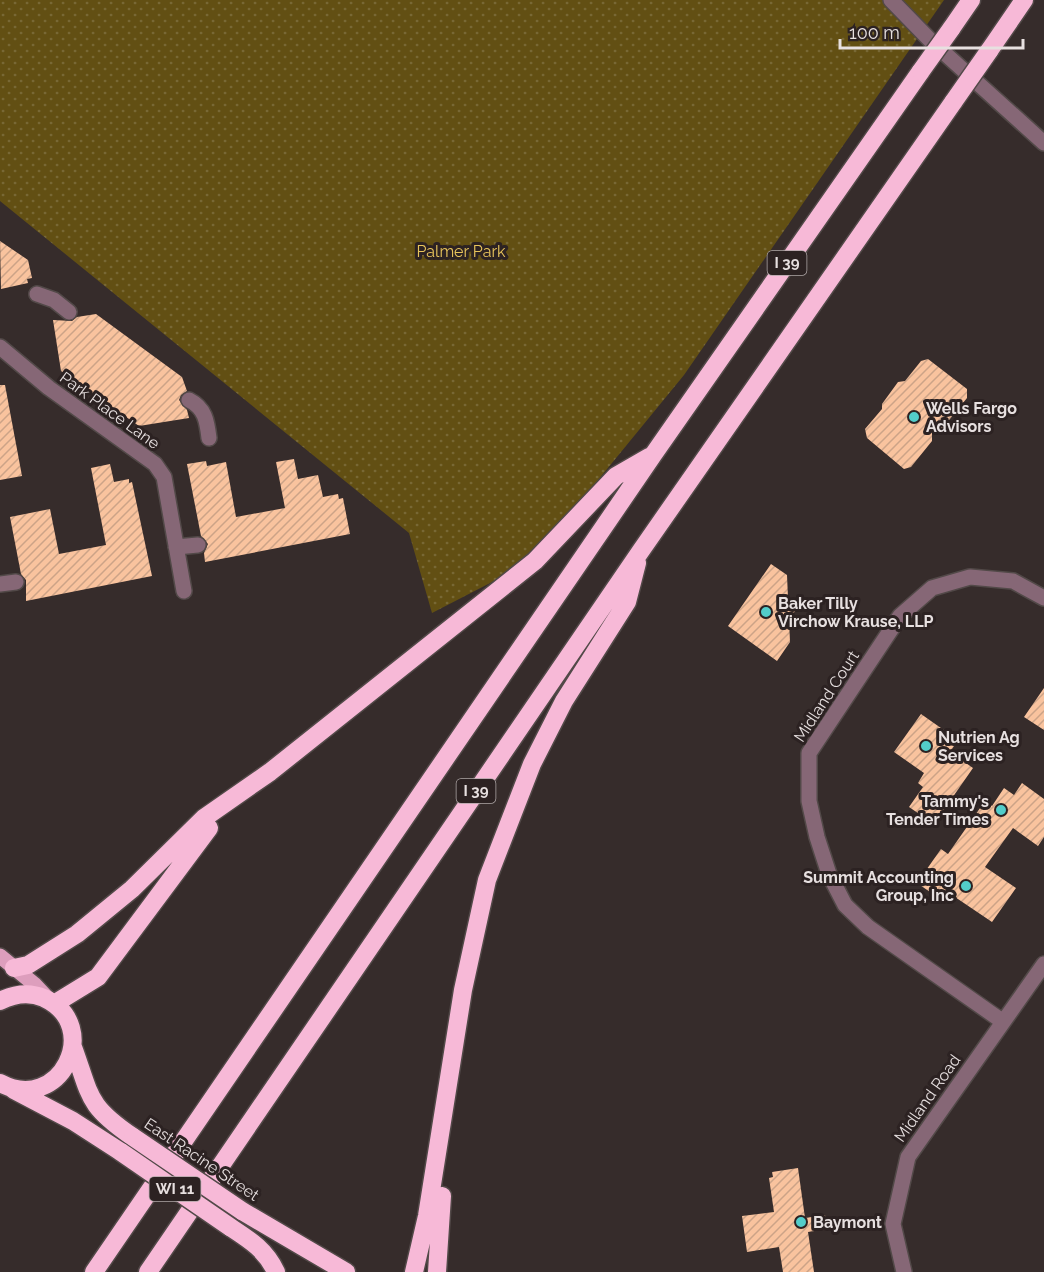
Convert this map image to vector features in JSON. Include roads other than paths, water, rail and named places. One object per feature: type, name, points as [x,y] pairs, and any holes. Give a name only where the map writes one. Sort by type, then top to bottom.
[{"type":"highway","name":"I 39","points":[[94,1272],[653,455],[971,0]]},
{"type":"highway","name":"I 39","points":[[148,1272],[639,552],[1024,0]]},
{"type":"highway","points":[[7,962],[28,965],[77,934],[132,889],[204,818],[245,790],[535,561],[616,476],[653,455]]},
{"type":"highway","points":[[414,1272],[427,1216],[452,1062],[487,880],[513,808],[564,701],[627,602],[639,552]]},
{"type":"highway","points":[[0,1001],[21,994],[41,997],[52,1002],[98,977],[194,846],[245,790]]},
{"type":"highway","name":"WI 11","points":[[5,1085],[38,1088],[55,1080],[68,1065],[73,1047],[71,1027],[52,1002]]},
{"type":"highway","name":"East Racine Street","points":[[73,1047],[84,1085],[99,1111],[133,1137],[242,1211],[346,1272]]},
{"type":"highway","points":[[436,1272],[438,1228],[452,1116],[452,1062]]},
{"type":"highway","name":"WI 11","points":[[5,1085],[73,1121],[255,1243],[270,1257],[276,1272]]},
{"type":"main road","points":[[7,962],[52,1002]]},
{"type":"street","points":[[891,0],[930,40],[1044,143]]},
{"type":"street","points":[[54,290],[43,290],[31,298],[54,300],[69,312]]},
{"type":"street","name":"Park Place Lane","points":[[0,347],[19,360],[33,375],[155,464],[164,477],[184,591]]},
{"type":"street","points":[[189,400],[200,408],[205,417],[209,438]]},
{"type":"street","points":[[176,547],[198,545]]},
{"type":"street","name":"Midland Court","points":[[1002,1021],[868,927],[845,905],[829,874],[817,837],[809,801],[809,753],[900,616],[932,588],[969,577],[1013,581],[1044,598]]},
{"type":"street","points":[[0,584],[16,582]]},
{"type":"street","name":"Midland Road","points":[[904,1272],[893,1224],[904,1166],[912,1149],[1044,964]]},
{"type":"place","name":"Wells Fargo Advisors","points":[[914,417]]},
{"type":"place","name":"Baker Tilly Virchow Krause, LLP","points":[[766,612]]},
{"type":"place","name":"Nutrien Ag Services","points":[[926,746]]},
{"type":"place","name":"Tammy's Tender Times","points":[[1001,810]]},
{"type":"place","name":"Summit Accounting Group, Inc","points":[[966,886]]},
{"type":"place","name":"Baymont","points":[[801,1222]]},
{"type":"park label","name":"Palmer Park","points":[[461,251]]}]
